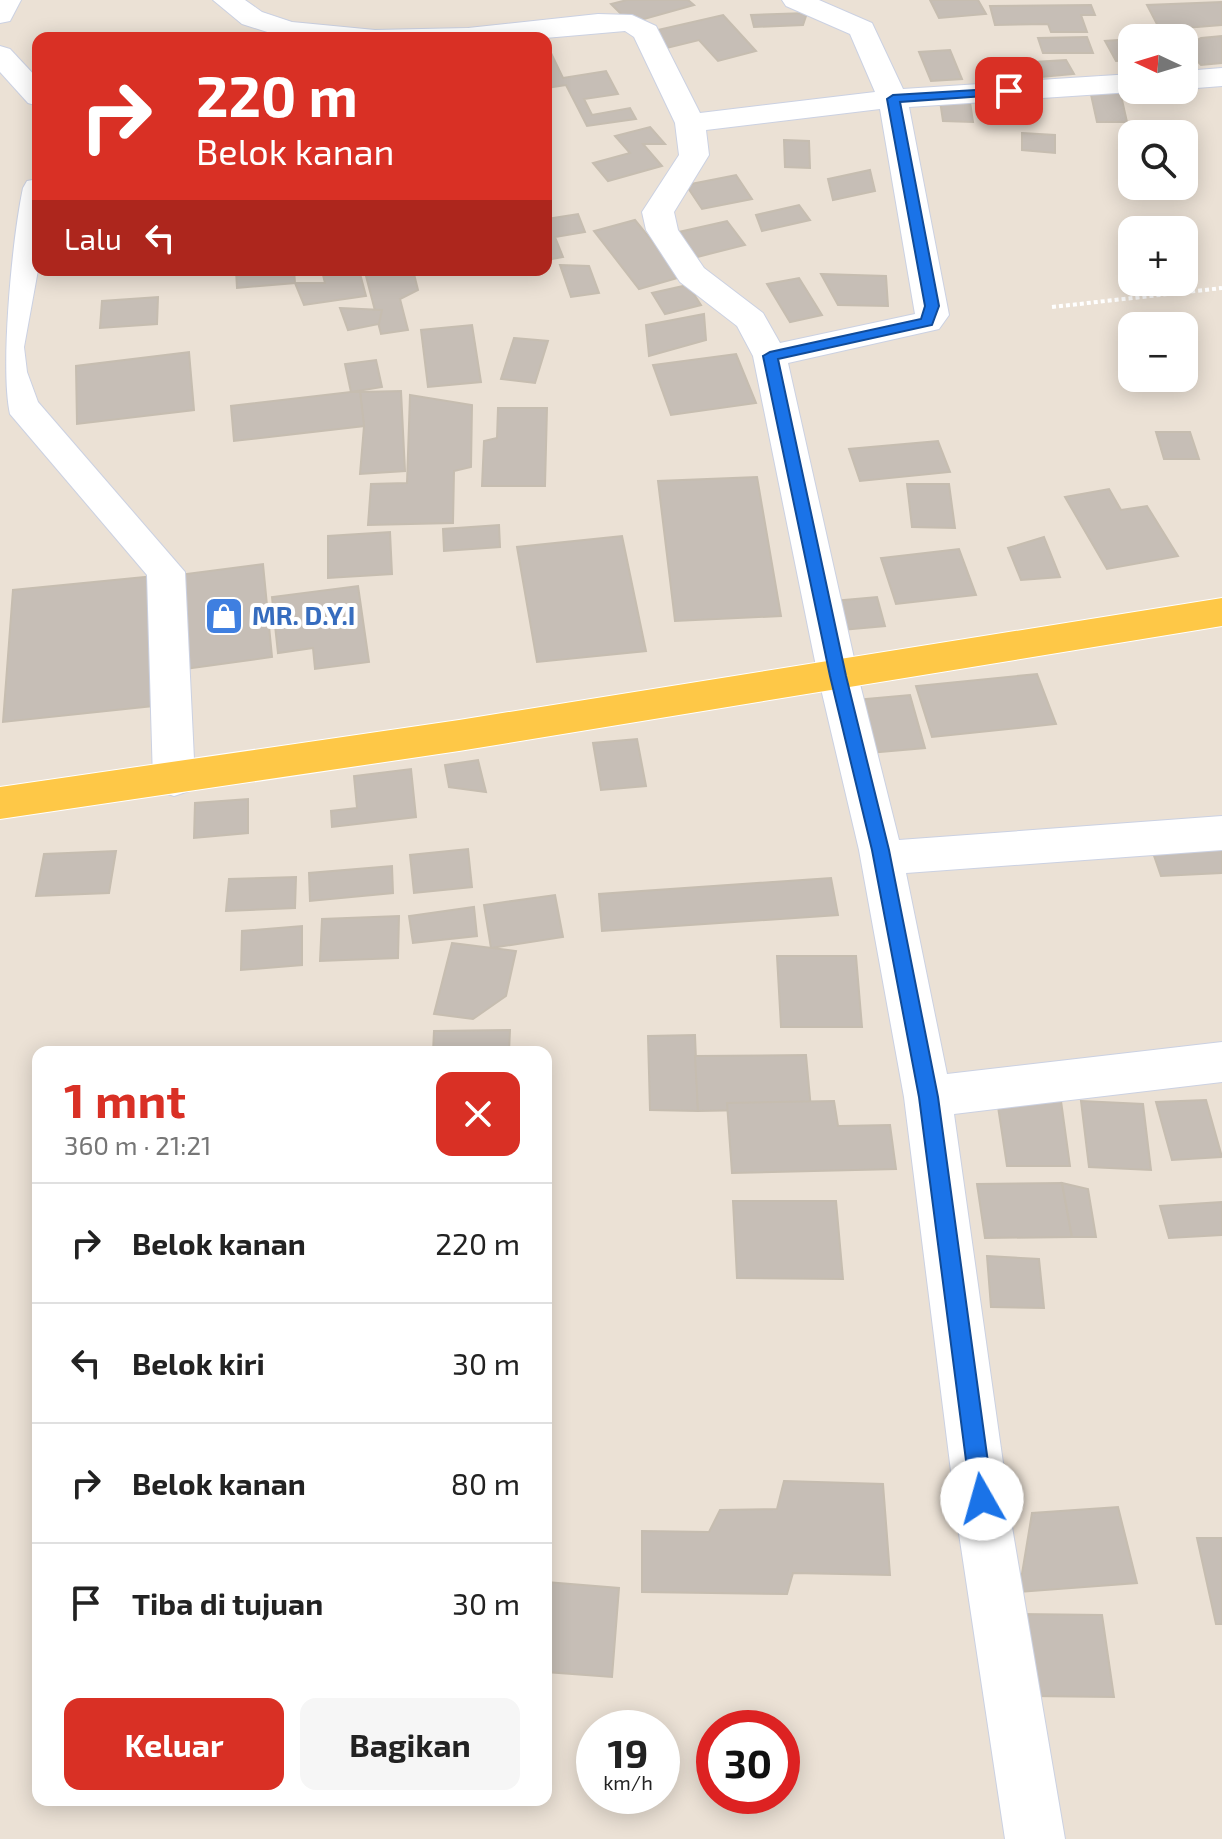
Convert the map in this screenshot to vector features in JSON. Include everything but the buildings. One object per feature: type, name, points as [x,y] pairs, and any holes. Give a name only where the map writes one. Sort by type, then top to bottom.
[{"type":"main road","points":[[0,803],[174,780],[838,676],[1222,612]]},
{"type":"street","points":[[0,15],[7,0]]},
{"type":"street","points":[[227,0],[252,20],[271,28],[300,32]]},
{"type":"street","points":[[591,0],[618,22]]},
{"type":"street","points":[[770,356],[927,322],[932,315],[893,99],[858,15],[796,0]]},
{"type":"street","points":[[513,32],[618,22],[632,23],[646,32],[690,123],[694,155],[658,212],[662,230],[692,275],[751,320],[770,356],[838,676],[881,858],[928,1097],[958,1303],[985,1527],[1035,1839]]},
{"type":"street","points":[[0,55],[32,90]]},
{"type":"street","points":[[1198,79],[1222,77]]},
{"type":"street","points":[[690,123],[893,99],[1118,84]]},
{"type":"street","points":[[32,219],[7,347],[10,372],[22,406],[166,572],[174,780]]},
{"type":"street","points":[[881,858],[1222,833]]},
{"type":"street","points":[[928,1097],[1222,1062]]},
{"type":"path","points":[[1052,307],[1222,288]]},
{"type":"place","name":"MR. D.Y.I","points":[[224,616]]},
{"type":"route","points":[[982,1499],[928,1097],[880,850],[838,676],[770,356],[927,322],[932,315],[932,306],[893,99],[1009,91]]}]
